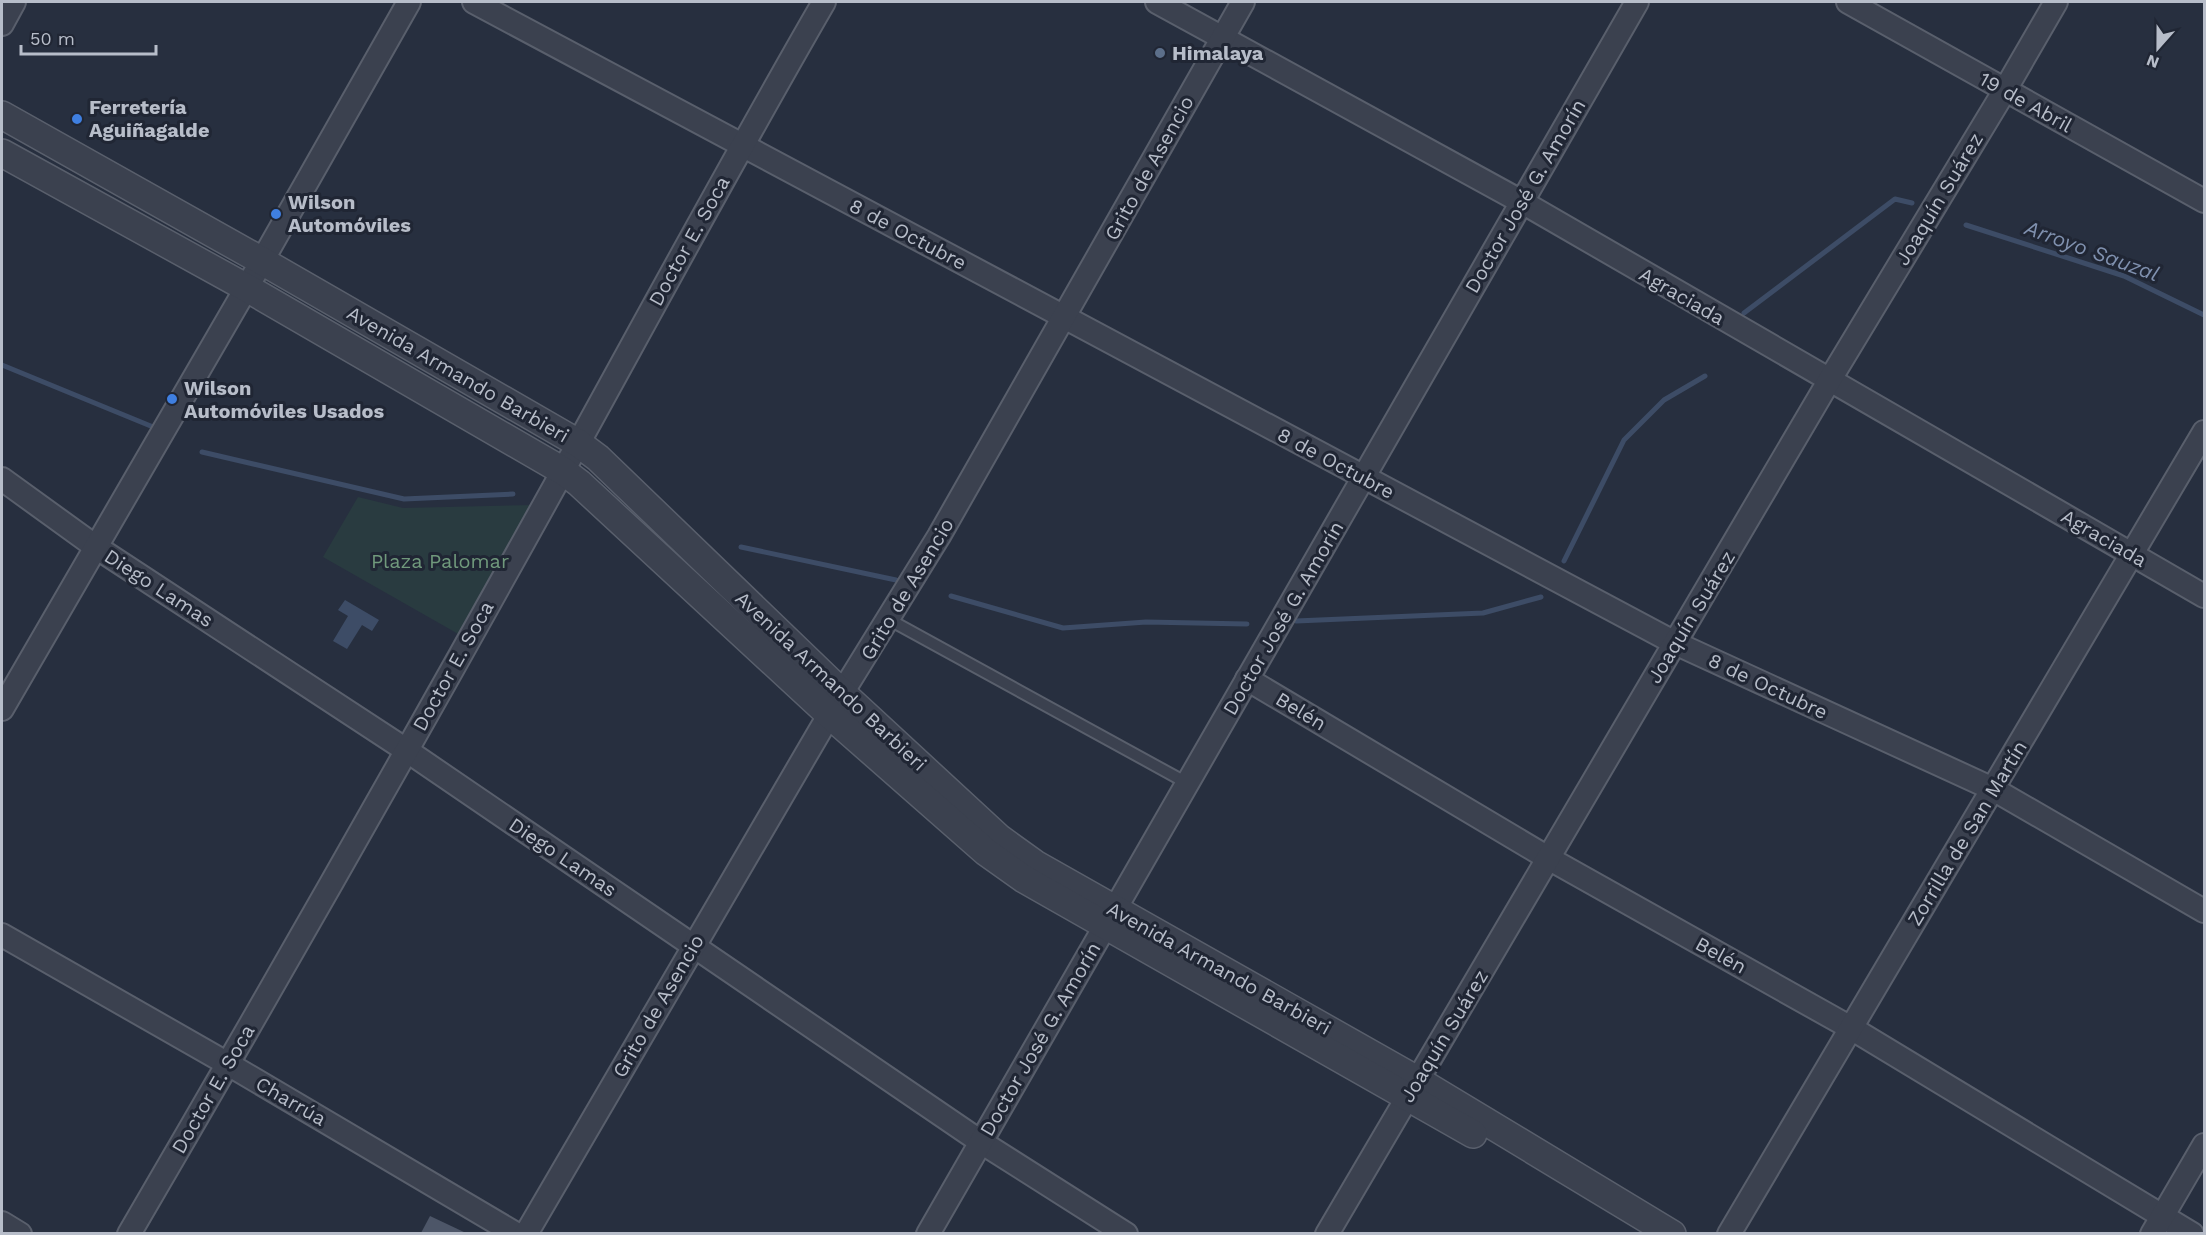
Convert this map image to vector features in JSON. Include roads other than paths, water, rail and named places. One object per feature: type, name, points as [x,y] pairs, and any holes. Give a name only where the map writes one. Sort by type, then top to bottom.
[{"type":"street","points":[[2,24],[14,2]]},
{"type":"street","points":[[2,709],[247,288],[409,2]]},
{"type":"street","name":"8 de Octubre","points":[[474,2],[1675,644],[1993,789],[2205,911]]},
{"type":"street","name":"Doctor E. Soca","points":[[129,1233],[228,1064],[406,750],[742,145],[824,2]]},
{"type":"street","name":"Agraciada","points":[[1157,2],[1522,202],[2205,596]]},
{"type":"street","name":"Grito de Asencio","points":[[526,1233],[836,704],[939,536],[1065,319],[1243,2]]},
{"type":"street","name":"Doctor José G. Amorín","points":[[928,1233],[1637,2]]},
{"type":"street","name":"19 de Abril","points":[[1848,2],[2205,201]]},
{"type":"street","name":"Joaquín Suárez","points":[[1327,1233],[1829,381],[2056,2]]},
{"type":"street","name":"Avenida Armando Barbieri","points":[[2,115],[578,443],[598,458],[836,704],[986,852],[1024,879],[1110,918],[1672,1233]]},
{"type":"street","name":"Avenida Armando Barbieri","points":[[2,153],[247,288],[562,471],[579,483],[836,704]]},
{"type":"street","name":"Zorrilla de San Martín","points":[[1730,1233],[2205,432]]},
{"type":"street","name":"Diego Lamas","points":[[2,479],[96,547],[406,750],[981,1142],[1126,1233]]},
{"type":"street","name":"Belén","points":[[1247,679],[1548,858],[1851,1028],[2157,1225],[2193,1233]]},
{"type":"street","name":"Charrúa","points":[[2,935],[516,1233]]},
{"type":"street","name":"Avenida Armando Barbieri","points":[[1412,1089],[1642,1233]]},
{"type":"street","points":[[2157,1225],[2205,1145]]},
{"type":"street","points":[[2,1223],[20,1233]]},
{"type":"lane","points":[[888,619],[1187,783]]},
{"type":"water","points":[[345,600],[379,620],[372,631],[362,625],[347,649],[333,641],[348,616],[338,610]]},
{"type":"waterway","points":[[1744,313],[1895,199],[1912,203]]},
{"type":"waterway","name":"Arroyo Sauzal","points":[[1966,225],[2124,276],[2204,315]]},
{"type":"waterway","points":[[2,365],[158,429]]},
{"type":"waterway","points":[[1564,561],[1624,440],[1664,400],[1705,376]]},
{"type":"waterway","points":[[202,452],[404,499],[513,494]]},
{"type":"waterway","points":[[741,547],[896,580]]},
{"type":"waterway","points":[[951,596],[1063,628],[1146,622],[1247,624]]},
{"type":"waterway","points":[[1296,621],[1483,613],[1541,597]]},
{"type":"place","name":"Himalaya","points":[[1160,53]]},
{"type":"place","name":"Ferretería Aguiñagalde","points":[[77,119]]},
{"type":"place","name":"Wilson Automóviles","points":[[276,214]]},
{"type":"place","name":"Wilson Automóviles Usados","points":[[172,399]]},
{"type":"park label","name":"Plaza Palomar","points":[[440,561]]}]
